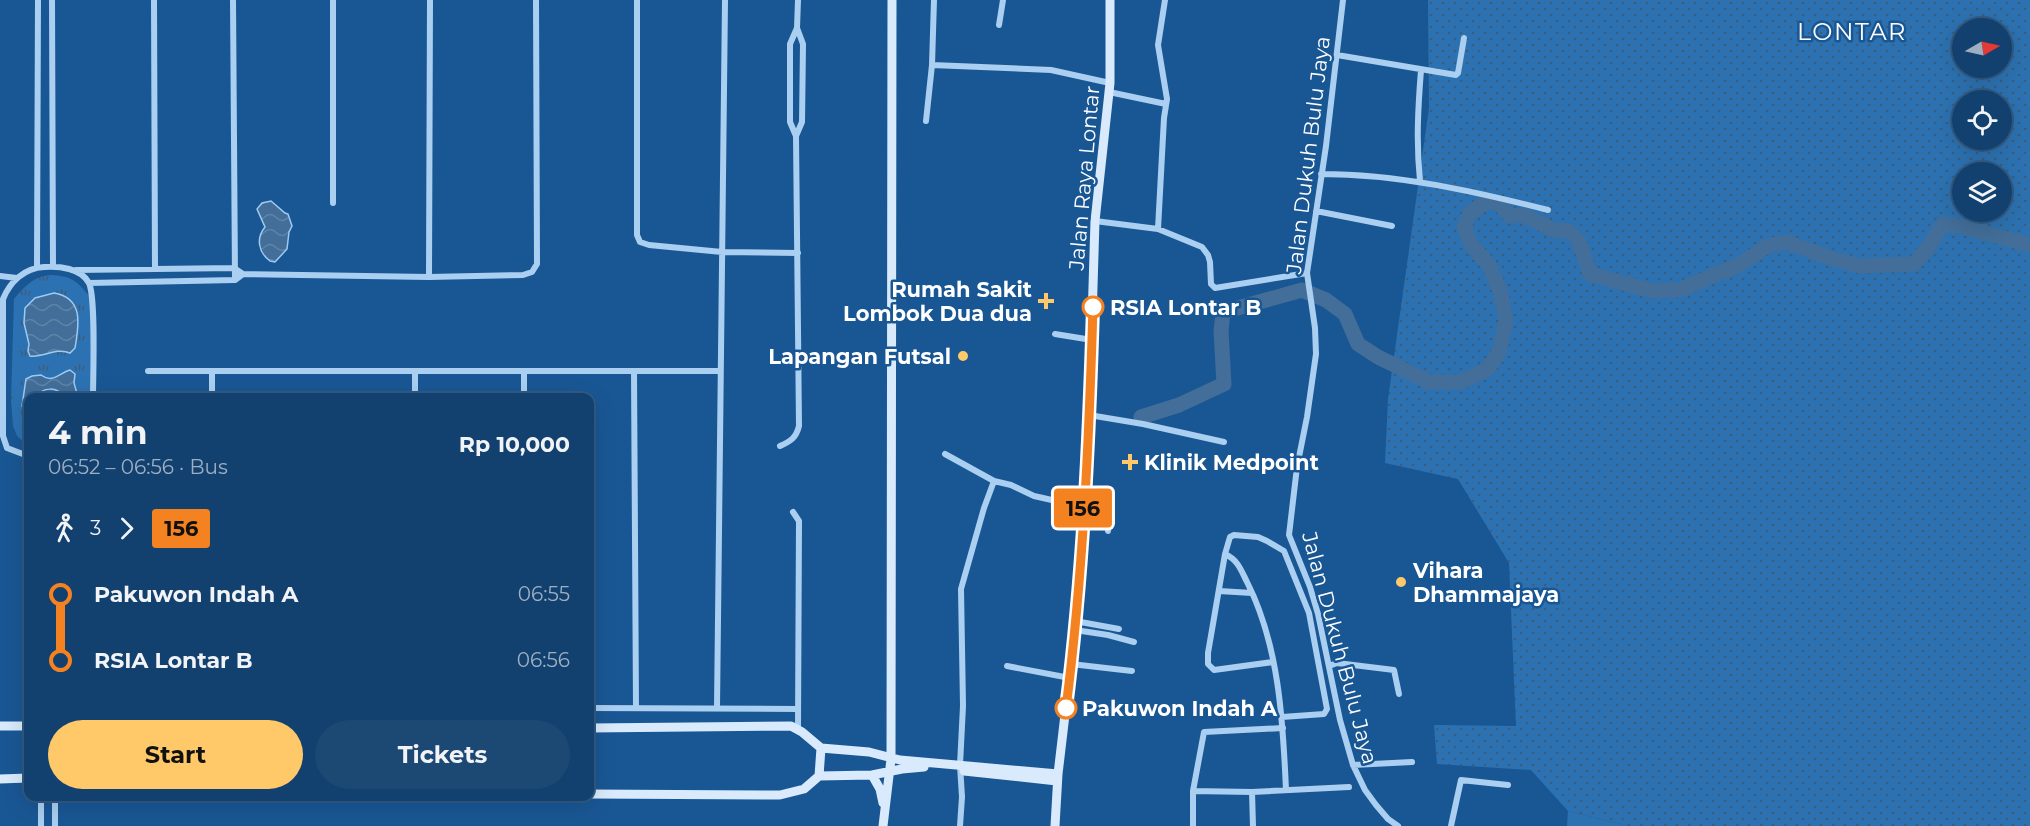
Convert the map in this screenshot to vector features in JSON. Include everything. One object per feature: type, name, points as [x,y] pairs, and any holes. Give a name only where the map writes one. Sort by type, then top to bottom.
[{"type":"street","points":[[37,267],[38,0]]},
{"type":"street","points":[[52,0],[53,266]]},
{"type":"street","points":[[154,0],[155,269]]},
{"type":"street","points":[[233,0],[235,280]]},
{"type":"street","points":[[333,0],[333,203]]},
{"type":"street","points":[[429,277],[430,0]]},
{"type":"street","points":[[24,454],[7,448],[3,436],[3,290],[17,278],[37,267],[53,266],[76,270],[234,268],[243,274],[429,277],[523,275],[532,272],[537,264],[536,0]]},
{"type":"street","points":[[637,0],[637,235],[640,242],[649,245],[722,252],[798,253]]},
{"type":"street","points":[[717,708],[725,0]]},
{"type":"street","points":[[780,446],[797,435],[799,426],[796,136],[790,122],[790,44],[797,28],[798,0]]},
{"type":"street","points":[[884,826],[891,759],[892,0]]},
{"type":"street","points":[[926,121],[932,65],[934,0]]},
{"type":"street","points":[[999,24],[1003,0]]},
{"type":"street","name":"Jalan Raya Lontar","points":[[1055,826],[1058,778],[1070,678],[1074,664],[1089,415],[1095,221],[1109,88],[1110,0]]},
{"type":"street","points":[[1158,229],[1167,90],[1158,45],[1165,0]]},
{"type":"street","name":"Jalan Dukuh Bulu Jaya","points":[[1343,0],[1307,273],[1316,354],[1297,467],[1289,535],[1310,587],[1345,740],[1353,765],[1365,790],[1376,805],[1388,819],[1398,826]]},
{"type":"street","points":[[796,136],[802,122],[804,44],[797,28]]},
{"type":"street","points":[[1337,55],[1458,74],[1464,38]]},
{"type":"street","points":[[932,65],[1051,70],[1166,104]]},
{"type":"street","points":[[1420,181],[1417,138],[1421,70]]},
{"type":"street","points":[[1321,174],[1357,174],[1420,181],[1548,210]]},
{"type":"street","points":[[1316,211],[1392,226]]},
{"type":"street","points":[[1095,221],[1158,229],[1205,249],[1210,262],[1211,285],[1215,288],[1307,273]]},
{"type":"street","points":[[76,270],[89,283],[92,303],[93,393]]},
{"type":"street","points":[[89,283],[235,280],[243,274]]},
{"type":"street","points":[[0,276],[17,278]]},
{"type":"street","points":[[1055,334],[1092,340]]},
{"type":"street","points":[[148,371],[720,371]]},
{"type":"street","points":[[212,371],[212,393]]},
{"type":"street","points":[[415,371],[415,393]]},
{"type":"street","points":[[524,371],[524,393]]},
{"type":"street","points":[[634,371],[636,708]]},
{"type":"street","points":[[1089,415],[1224,442]]},
{"type":"street","points":[[945,454],[994,481],[1011,485],[1034,496],[1110,518],[1108,531]]},
{"type":"street","points":[[960,826],[963,706],[961,589],[984,507],[994,481]]},
{"type":"street","points":[[594,728],[798,726],[799,521],[793,512]]},
{"type":"street","points":[[1273,662],[1214,670],[1210,668],[1208,653],[1225,554],[1230,537],[1234,535],[1258,537],[1284,551],[1309,613],[1327,709],[1324,714],[1282,717]]},
{"type":"street","points":[[1225,554],[1237,562],[1265,627],[1282,717],[1286,790]]},
{"type":"street","points":[[1219,591],[1252,593]]},
{"type":"street","points":[[1075,626],[1119,629]]},
{"type":"street","points":[[1075,626],[1134,642]]},
{"type":"street","points":[[1329,666],[1338,663],[1394,670],[1399,694]]},
{"type":"street","points":[[1074,664],[1132,671]]},
{"type":"street","points":[[1007,666],[1070,678]]},
{"type":"street","points":[[594,708],[798,709]]},
{"type":"street","points":[[0,726],[24,726]]},
{"type":"street","points":[[791,726],[821,748],[869,752],[891,759],[960,768],[1058,778]]},
{"type":"street","points":[[1193,826],[1192,791],[1204,732],[1283,728]]},
{"type":"street","points":[[819,776],[821,748]]},
{"type":"street","points":[[1353,765],[1413,762]]},
{"type":"street","points":[[594,794],[780,795],[804,789],[819,776],[872,775],[914,767],[960,768]]},
{"type":"street","points":[[872,775],[880,789],[885,811]]},
{"type":"street","points":[[0,779],[24,778]]},
{"type":"street","points":[[1451,826],[1461,780],[1509,785]]},
{"type":"street","points":[[1192,791],[1252,792],[1349,787]]},
{"type":"street","points":[[1252,792],[1253,826]]},
{"type":"street","points":[[41,801],[41,824],[55,824],[55,801]]},
{"type":"green space","points":[[1428,0],[2030,0],[2030,826],[1630,826],[1568,811],[1531,770],[1437,764],[1434,725],[1516,726],[1509,563],[1458,479],[1385,463],[1388,399],[1429,108]]},
{"type":"green space","points":[[50,275],[64,277],[82,287],[91,298],[91,393],[24,393],[24,442],[17,436],[13,426],[11,400],[14,299],[30,283]]},
{"type":"green space","points":[[1568,811],[1630,826],[1567,826]]},
{"type":"water","points":[[271,201],[288,214],[292,226],[287,249],[275,262],[270,261],[263,253],[259,240],[265,227],[257,209],[262,203]]},
{"type":"water","points":[[54,293],[70,300],[75,307],[78,330],[75,348],[70,353],[60,351],[30,356],[24,323],[25,308],[35,298]]},
{"type":"water","points":[[70,370],[75,374],[74,383],[77,393],[61,393],[50,389],[39,393],[24,393],[24,407],[22,406],[26,379],[41,375],[53,378]]},
{"type":"waterway","points":[[1141,417],[1179,405],[1224,384],[1221,331],[1223,312],[1302,290],[1326,300],[1345,314],[1358,344],[1378,357],[1429,382],[1461,382],[1488,369],[1500,350],[1506,321],[1501,293],[1489,265],[1471,244],[1464,227],[1470,213],[1487,201],[1498,203],[1510,216],[1524,215],[1553,230],[1569,231],[1579,241],[1590,274],[1653,291],[1679,290],[1739,265],[1767,246],[1787,242],[1860,266],[1914,264],[1943,224],[1959,226],[2030,245]]},
{"type":"bus line","name":"156","points":[[1066,708],[1075,630],[1088,451],[1093,307]]},
{"type":"place","name":"Rumah Sakit Lombok Dua dua","points":[[1046,301]]},
{"type":"place","name":"RSIA Lontar B","points":[[1093,307]]},
{"type":"place","name":"Lapangan Futsal","points":[[963,356]]},
{"type":"place","name":"Klinik Medpoint","points":[[1130,462]]},
{"type":"place","name":"Vihara Dhammajaya","points":[[1401,582]]},
{"type":"place","name":"Pakuwon Indah A","points":[[1066,708]]},
{"type":"district","name":"LONTAR","points":[[1852,31]]}]
